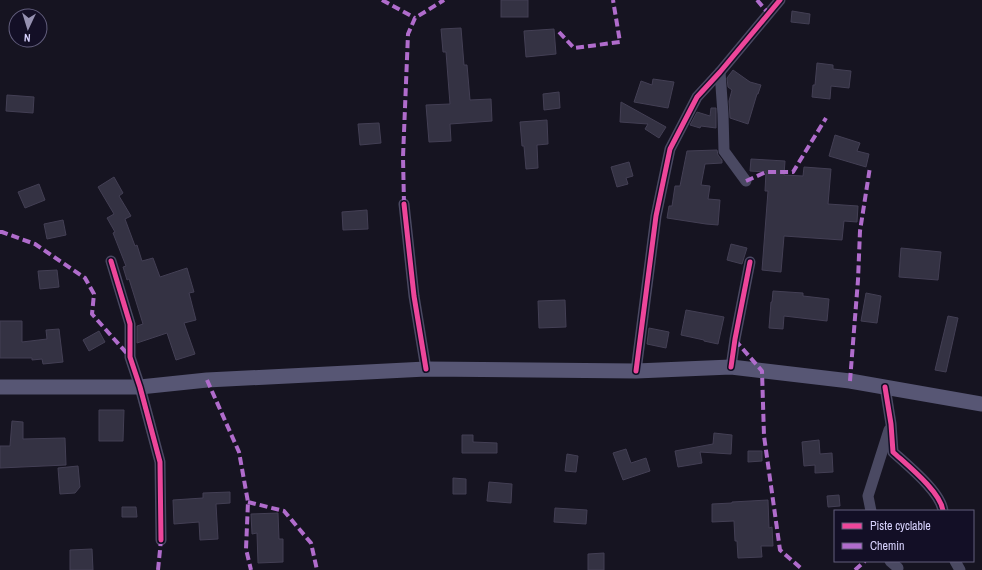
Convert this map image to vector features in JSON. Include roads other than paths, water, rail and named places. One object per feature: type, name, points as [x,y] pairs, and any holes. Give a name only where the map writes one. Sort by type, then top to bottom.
[{"type":"main road","points":[[0,387],[140,387],[207,380],[426,369],[636,371],[731,367],[850,381],[982,404]]},
{"type":"street","points":[[636,371],[656,216],[670,149],[697,97],[720,72],[780,0]]},
{"type":"street","points":[[720,72],[724,150],[746,181]]},
{"type":"street","points":[[404,204],[414,296],[426,369]]},
{"type":"street","points":[[111,261],[130,324],[130,357],[140,387],[160,462],[161,540]]},
{"type":"street","points":[[731,367],[750,262]]},
{"type":"street","points":[[885,387],[891,424],[893,452],[930,487],[943,510]]},
{"type":"street","points":[[871,510],[868,496],[891,424]]}]
